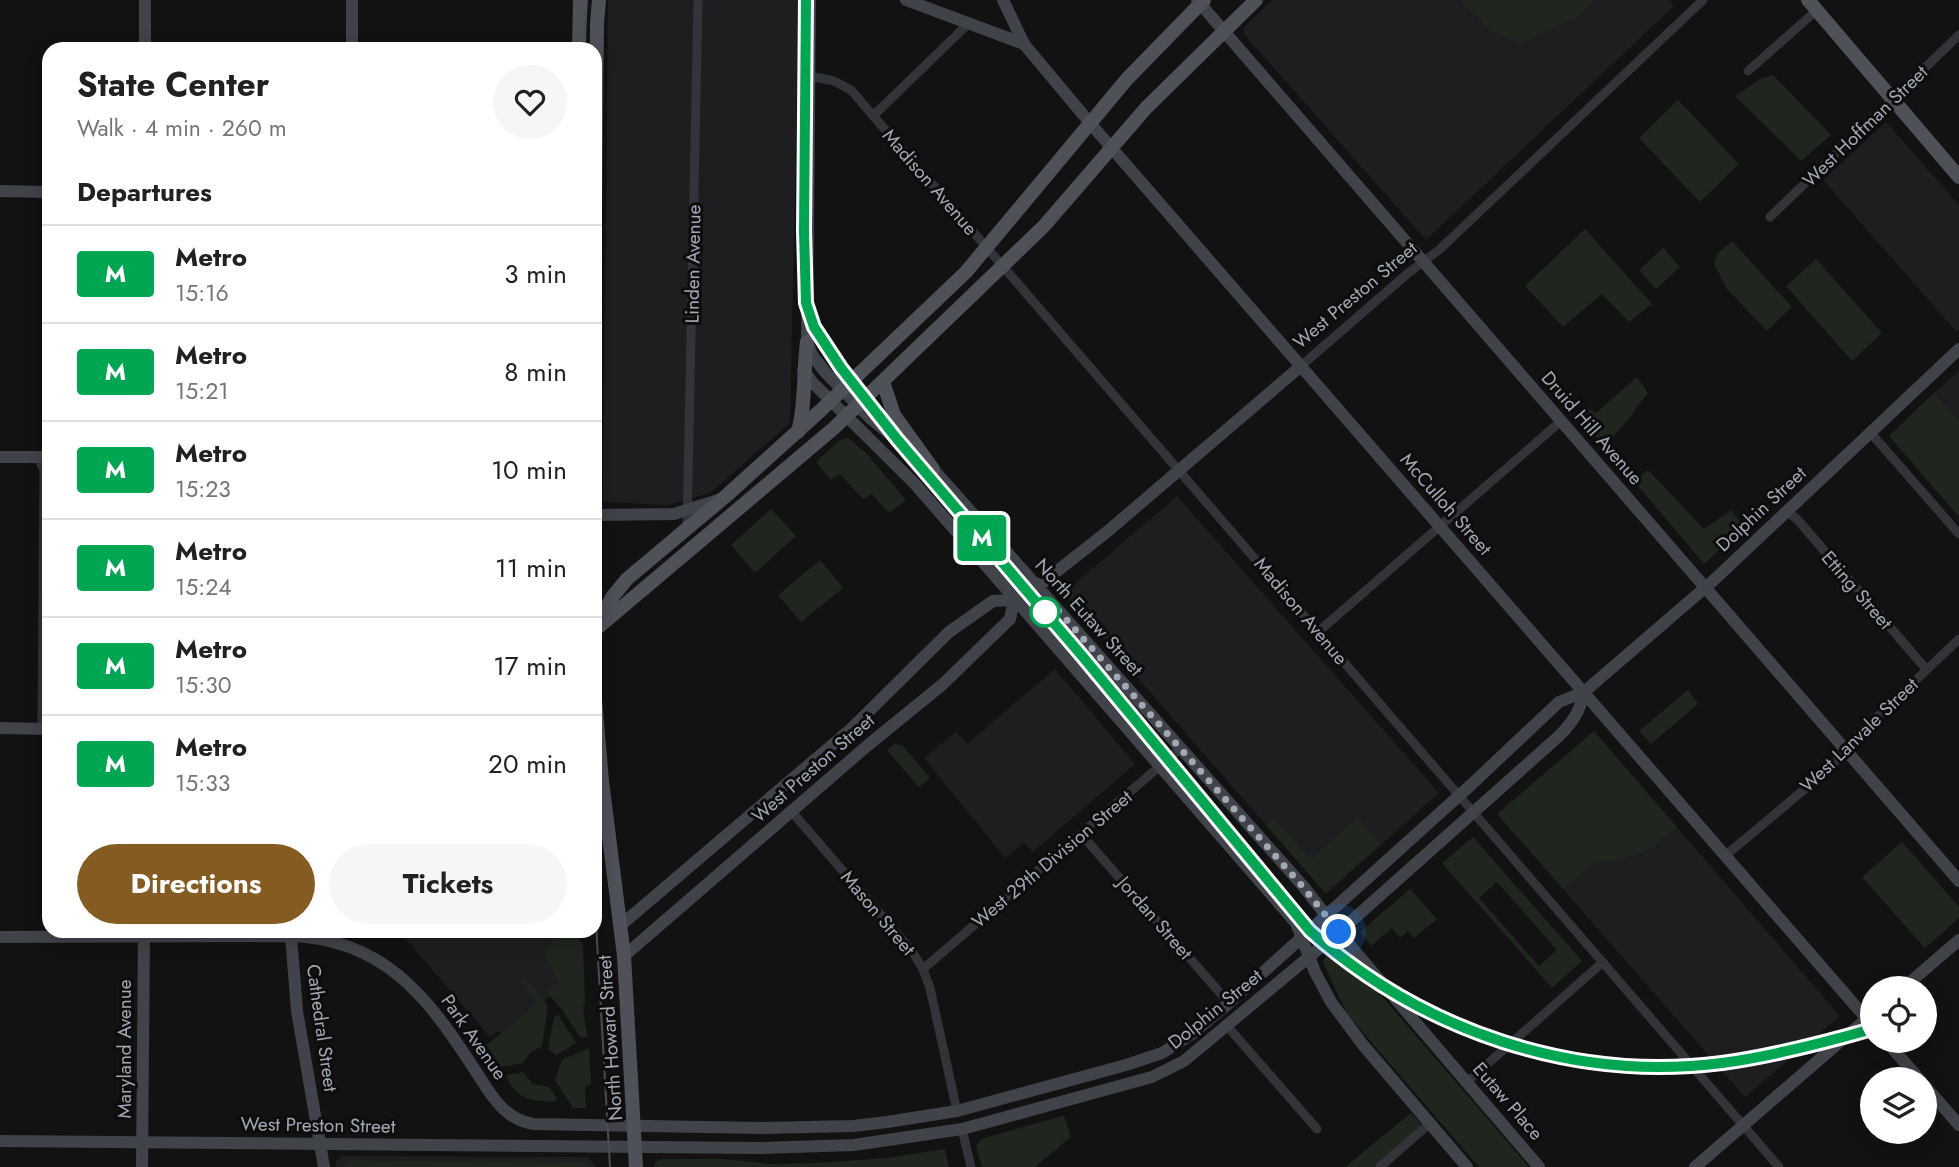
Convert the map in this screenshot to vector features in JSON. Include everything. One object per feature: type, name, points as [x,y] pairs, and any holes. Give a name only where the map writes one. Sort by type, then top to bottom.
[{"type":"main road","points":[[145,0],[145,42]]},
{"type":"main road","points":[[352,0],[352,42]]},
{"type":"main road","points":[[579,42],[580,0]]},
{"type":"main road","points":[[597,42],[599,0]]},
{"type":"main road","points":[[798,432],[802,414],[807,342],[810,0]]},
{"type":"main road","points":[[905,0],[1024,44]]},
{"type":"main road","name":"McCulloh Street","points":[[1003,0],[1024,44],[1090,123],[1725,856],[1860,1007]]},
{"type":"main road","points":[[602,623],[858,406],[1003,267],[1059,209],[1180,72],[1256,0]]},
{"type":"main road","points":[[602,616],[613,595],[627,579],[798,432],[966,272],[1090,123],[1200,1]]},
{"type":"main road","name":"Druid Hill Avenue","points":[[1200,1],[1959,881]]},
{"type":"main road","points":[[1812,5],[1959,177]]},
{"type":"main road","points":[[0,191],[42,192]]},
{"type":"main road","name":"North Eutaw Street","points":[[807,342],[816,361],[858,406],[892,438],[933,469],[1303,887],[1339,932]]},
{"type":"main road","name":"Dolphin Street","points":[[634,1125],[761,1128],[840,1127],[887,1122],[957,1111],[1146,1059],[1178,1044],[1302,938],[1559,702],[1584,692],[1704,587],[1959,349]]},
{"type":"main road","name":"West Preston Street","points":[[621,925],[852,728],[949,632],[993,601],[1013,600],[1037,587],[1108,531],[1301,366]]},
{"type":"main road","points":[[803,370],[915,484],[1296,923],[1331,1002],[1363,1045],[1467,1167]]},
{"type":"main road","points":[[883,382],[894,415],[933,469]]},
{"type":"main road","points":[[0,457],[42,457]]},
{"type":"main road","points":[[602,515],[658,516],[713,503],[727,495]]},
{"type":"main road","name":"West Preston Street","points":[[624,956],[867,746],[943,684],[1010,619],[1013,600]]},
{"type":"main road","name":"Dolphin Street","points":[[635,1147],[761,1148],[854,1145],[962,1129],[1152,1077],[1184,1061],[1228,1027],[1339,932],[1568,727],[1580,709],[1584,692]]},
{"type":"main road","points":[[0,729],[42,729]]},
{"type":"main road","name":"North Howard Street","points":[[602,781],[624,956],[636,1167]]},
{"type":"main road","name":"Eutaw Place","points":[[1339,932],[1539,1167]]},
{"type":"main road","name":"Park Avenue","points":[[0,937],[42,936]]},
{"type":"main road","name":"Maryland Avenue","points":[[142,1167],[144,938]]},
{"type":"main road","name":"Cathedral Street","points":[[291,938],[297,1011],[324,1167]]},
{"type":"main road","name":"Park Avenue","points":[[315,938],[364,952],[397,972],[430,1006],[499,1105],[520,1121],[539,1124],[634,1125]]},
{"type":"main road","points":[[1917,976],[1959,940]]},
{"type":"main road","points":[[1695,1167],[1860,1028]]},
{"type":"main road","points":[[1896,1053],[1909,1067]]},
{"type":"main road","points":[[1937,1100],[1959,1125]]},
{"type":"main road","name":"West Preston Street","points":[[0,1142],[143,1141],[320,1146],[635,1147]]},
{"type":"street","name":"Linden Avenue","points":[[687,528],[698,0]]},
{"type":"street","name":"West Preston Street","points":[[1301,366],[1439,250],[1703,0]]},
{"type":"street","points":[[1748,71],[1812,5]]},
{"type":"street","points":[[873,116],[969,23]]},
{"type":"street","name":"West Hoffman Street","points":[[1770,217],[1959,35]]},
{"type":"street","name":"Madison Avenue","points":[[809,76],[834,81],[851,90],[1779,1167]]},
{"type":"street","points":[[1318,632],[1561,421]]},
{"type":"street","points":[[1870,432],[1959,534]]},
{"type":"street","name":"Etting Street","points":[[1787,512],[1797,519],[1926,669]]},
{"type":"street","name":"West Lanvale Street","points":[[1725,856],[1831,767],[1926,669],[1959,639]]},
{"type":"street","name":"West 29th Division Street","points":[[923,969],[1181,748]]},
{"type":"street","name":"Mason Street","points":[[792,812],[912,951],[923,969],[930,988],[957,1111]]},
{"type":"street","name":"Jordan Street","points":[[1081,834],[1229,1003]]},
{"type":"street","points":[[1467,1082],[1602,962]]},
{"type":"street","points":[[1228,1027],[1317,1129]]},
{"type":"street","points":[[1380,1167],[1430,1123]]},
{"type":"street","points":[[962,1129],[971,1167]]},
{"type":"shaded area","points":[[608,0],[799,0],[790,423],[710,493],[668,505],[603,502]]},
{"type":"shaded area","points":[[1273,0],[1669,0],[1674,6],[1426,240],[1243,33],[1244,27]]},
{"type":"shaded area","points":[[1460,0],[1595,0],[1575,18],[1521,43],[1493,32]]},
{"type":"shaded area","points":[[1773,75],[1831,135],[1801,161],[1735,96],[1762,78]]},
{"type":"shaded area","points":[[1678,100],[1739,164],[1700,202],[1639,138]]},
{"type":"shaded area","points":[[1886,122],[1959,205],[1959,329],[1956,331],[1823,180]]},
{"type":"shaded area","points":[[1585,229],[1652,304],[1629,322],[1602,294],[1563,327],[1525,286]]},
{"type":"shaded area","points":[[1732,241],[1792,307],[1767,331],[1727,289],[1714,264],[1717,254]]},
{"type":"shaded area","points":[[1663,248],[1680,267],[1656,289],[1639,270]]},
{"type":"shaded area","points":[[1816,259],[1882,333],[1852,361],[1786,286]]},
{"type":"shaded area","points":[[1959,371],[1959,421],[1934,393]]},
{"type":"shaded area","points":[[1637,377],[1648,393],[1604,446],[1576,415],[1585,406],[1596,413]]},
{"type":"shaded area","points":[[1934,393],[1959,421],[1959,517],[1889,436]]},
{"type":"shaded area","points":[[848,438],[866,453],[906,500],[889,513],[872,494],[863,499],[840,474],[831,480],[816,462],[840,440]]},
{"type":"shaded area","points":[[1648,470],[1704,529],[1731,510],[1744,527],[1704,564],[1634,481]]},
{"type":"shaded area","points":[[1177,496],[1439,793],[1326,894],[1068,598],[1071,587]]},
{"type":"shaded area","points":[[771,509],[796,536],[755,573],[731,545]]},
{"type":"shaded area","points":[[820,560],[843,588],[801,622],[778,595]]},
{"type":"shaded area","points":[[1055,669],[1135,764],[1033,852],[1024,843],[1005,858],[924,758],[956,732],[967,744]]},
{"type":"shaded area","points":[[1688,690],[1698,704],[1651,744],[1639,731]]},
{"type":"shaded area","points":[[1594,731],[1840,1016],[1745,1097],[1497,814]]},
{"type":"shaded area","points":[[1594,731],[1677,827],[1654,846],[1638,854],[1617,861],[1595,862],[1564,889],[1497,814]]},
{"type":"shaded area","points":[[894,744],[902,745],[930,778],[919,787],[887,750]]},
{"type":"shaded area","points":[[1274,818],[1311,859],[1358,818],[1380,844],[1325,893],[1266,825]]},
{"type":"shaded area","points":[[1473,837],[1582,961],[1552,988],[1442,863]],"holes":[[[1497,882],[1557,950],[1539,966],[1479,898]]]},
{"type":"shaded area","points":[[1902,842],[1959,907],[1959,918],[1925,948],[1862,877]]},
{"type":"shaded area","points":[[1410,889],[1437,919],[1414,938],[1408,931],[1400,938],[1392,928],[1371,946],[1360,932]]},
{"type":"shaded area","points":[[405,938],[567,938],[562,982],[556,992],[504,1035],[499,1030],[490,1037]]},
{"type":"shaded area","points":[[580,938],[580,942],[583,942],[583,1008],[587,1037],[580,1037],[547,992],[559,983],[545,951],[553,939]]},
{"type":"shaded area","points":[[1335,949],[1343,951],[1529,1167],[1479,1167],[1347,1014],[1323,962]]},
{"type":"shaded area","points":[[525,978],[548,1005],[542,1046],[530,1053],[523,1063],[501,1067],[485,1046],[538,1003],[521,982]]},
{"type":"shaded area","points":[[558,1015],[576,1043],[556,1055],[548,1049],[554,1017]]},
{"type":"shaded area","points":[[589,1048],[591,1084],[585,1087],[586,1108],[573,1108],[555,1080],[562,1060]]},
{"type":"shaded area","points":[[523,1072],[533,1084],[549,1087],[557,1098],[556,1101],[532,1100],[519,1094],[506,1075]]},
{"type":"shaded area","points":[[1411,1113],[1424,1127],[1378,1167],[1345,1167]]},
{"type":"shaded area","points":[[1062,1116],[1071,1137],[1035,1167],[982,1167],[976,1146],[981,1139]]},
{"type":"shaded area","points":[[945,1149],[949,1167],[654,1167],[656,1161],[663,1159],[723,1159],[770,1164],[815,1163],[887,1158]]},
{"type":"shaded area","points":[[340,1156],[588,1157],[597,1167],[336,1167],[335,1163]]},
{"type":"shaded area","points":[[349,1160],[587,1163],[589,1167],[345,1167]]},
{"type":"tram line","points":[[584,42],[587,0]]},
{"type":"tram line","points":[[597,938],[610,1167]]},
{"type":"metro line","name":"M","points":[[806,0],[804,231],[806,303],[814,327],[841,368],[897,439],[1083,657],[1310,931],[1350,964],[1412,1003],[1491,1038],[1561,1058],[1629,1066],[1722,1063],[1790,1052],[1860,1032]]},
{"type":"route","points":[[1045,612],[1050,601],[1303,887],[1339,932]]}]
